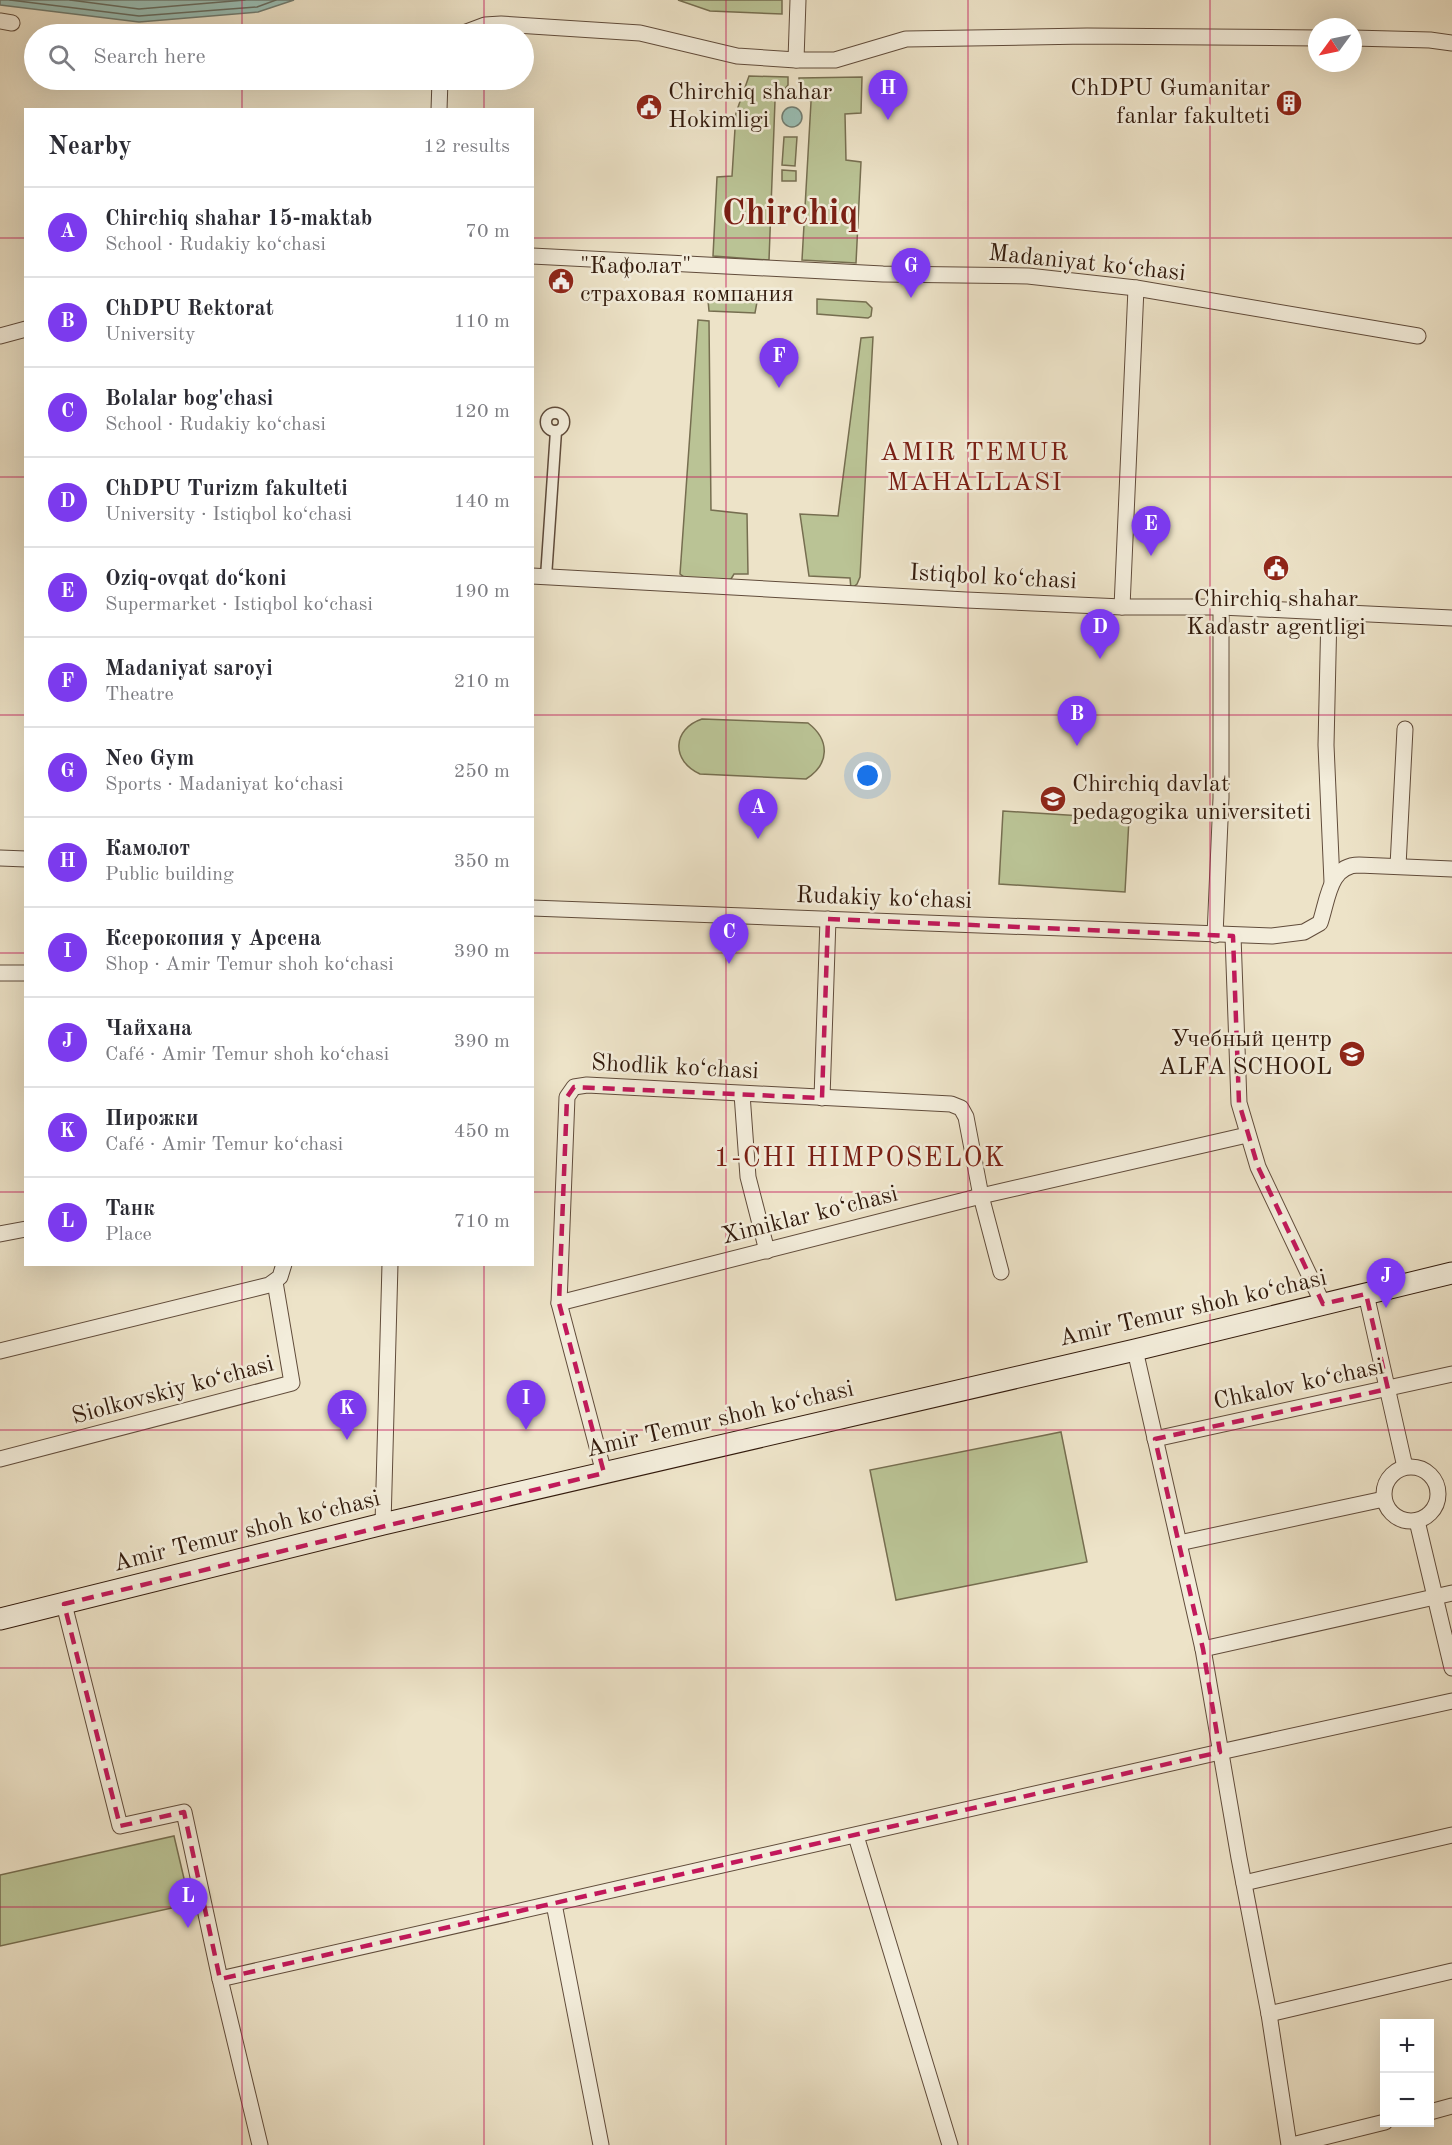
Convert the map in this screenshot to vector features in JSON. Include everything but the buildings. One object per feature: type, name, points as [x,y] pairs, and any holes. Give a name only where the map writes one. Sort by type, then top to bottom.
[{"type":"main road","name":"Amir Temur shoh ko‘chasi","points":[[0,1619],[383,1524],[1135,1350],[1452,1274]]},
{"type":"street","points":[[796,60],[798,0]]},
{"type":"street","points":[[534,26],[640,33],[737,56],[796,60],[835,60],[906,39],[1088,36],[1308,38]]},
{"type":"street","points":[[1362,39],[1430,40],[1452,43]]},
{"type":"street","points":[[439,108],[440,90]]},
{"type":"street","name":"Madaniyat ko‘chasi","points":[[534,256],[883,274],[1028,276],[1136,288],[1418,336]]},
{"type":"street","points":[[1122,607],[1136,288]]},
{"type":"street","points":[[0,336],[24,330]]},
{"type":"street","points":[[539,576],[556,431]]},
{"type":"street","name":"Istiqbol ko‘chasi","points":[[539,576],[966,600],[1122,607],[1221,607],[1452,618]]},
{"type":"street","points":[[1215,935],[1221,798],[1221,607]]},
{"type":"street","name":"Rudakiy ko‘chasi","points":[[534,908],[1233,936],[1293,934],[1314,927],[1320,922],[1332,882],[1326,745],[1329,612]]},
{"type":"street","points":[[1398,866],[1405,729]]},
{"type":"street","points":[[0,858],[24,859]]},
{"type":"street","points":[[1332,882],[1339,871],[1351,865],[1452,869]]},
{"type":"street","points":[[822,1098],[828,920]]},
{"type":"street","points":[[1233,936],[1239,1103],[1258,1167],[1323,1304]]},
{"type":"street","points":[[0,973],[24,973]]},
{"type":"street","name":"Shodlik ko‘chasi","points":[[604,1473],[559,1303],[567,1097],[574,1087],[587,1085],[951,1104],[961,1108],[966,1117],[981,1196],[1001,1272]]},
{"type":"street","points":[[742,1094],[748,1177],[767,1251]]},
{"type":"street","name":"Ximiklar ko‘chasi","points":[[559,1303],[981,1196],[1247,1135]]},
{"type":"street","points":[[0,1234],[24,1229]]},
{"type":"street","points":[[0,1351],[258,1288],[275,1282],[283,1266]]},
{"type":"street","points":[[383,1524],[390,1266]]},
{"type":"street","name":"Siolkovskiy ko‘chasi","points":[[0,1459],[292,1383],[275,1282]]},
{"type":"street","points":[[1366,1294],[1405,1467]]},
{"type":"street","points":[[1135,1350],[1203,1649],[1291,2145],[1380,2123]]},
{"type":"street","name":"Chkalov ko‘chasi","points":[[1155,1439],[1452,1374]]},
{"type":"street","points":[[1405,1467],[1414,1467],[1429,1473],[1445,1486],[1436,1505],[1425,1518],[1417,1521],[1408,1521],[1393,1514],[1384,1499],[1386,1483],[1390,1475],[1405,1467]]},
{"type":"street","points":[[1179,1543],[1384,1499]]},
{"type":"street","points":[[1417,1521],[1452,1668]]},
{"type":"street","points":[[1203,1649],[1452,1593]]},
{"type":"street","points":[[64,1604],[120,1826],[184,1812],[220,1979],[260,2145]]},
{"type":"street","points":[[220,1979],[1452,1701]]},
{"type":"street","points":[[1244,1883],[1452,1835]]},
{"type":"street","points":[[856,1836],[950,2145]]},
{"type":"street","points":[[554,1904],[601,2145]]},
{"type":"street","points":[[1269,2014],[1452,1971]]},
{"type":"street","points":[[1434,2111],[1452,2106]]},
{"type":"highlighted area","points":[[828,919],[1233,936],[1239,1103],[1258,1167],[1323,1304],[1366,1294],[1388,1389],[1155,1439],[1203,1649],[1220,1752],[220,1979],[184,1812],[120,1826],[64,1604],[604,1473],[559,1303],[567,1097],[574,1087],[822,1098]]},
{"type":"green space","points":[[678,0],[782,0],[782,14],[710,11]]},
{"type":"green space","points":[[749,76],[788,77],[788,85],[775,101],[769,260],[713,256],[717,177],[732,176],[736,113]]},
{"type":"green space","points":[[862,77],[861,113],[845,114],[846,160],[861,162],[856,263],[802,260],[811,102],[799,85],[799,78]]},
{"type":"green space","points":[[784,137],[797,137],[795,166],[782,165]]},
{"type":"green space","points":[[782,170],[796,171],[796,181],[782,181]]},
{"type":"green space","points":[[817,299],[866,302],[872,308],[871,316],[868,318],[817,314]]},
{"type":"green space","points":[[708,300],[757,302],[755,313],[709,311]]},
{"type":"green space","points":[[698,320],[709,321],[711,510],[747,514],[748,574],[734,574],[731,579],[712,582],[690,580],[680,574]]},
{"type":"green space","points":[[873,337],[860,577],[851,589],[850,578],[809,576],[800,514],[838,516],[861,338]]},
{"type":"green space","points":[[702,719],[808,723],[823,744],[823,759],[820,766],[806,779],[700,774],[684,761],[679,745],[685,730]]},
{"type":"green space","points":[[1003,811],[1129,819],[1125,892],[999,884]]},
{"type":"green space","points":[[1061,1432],[1087,1562],[896,1600],[870,1470]]},
{"type":"green space","points":[[174,1836],[190,1904],[0,1946],[0,1875]]},
{"type":"water","points":[[0,0],[294,0],[258,12],[139,22],[0,5]]},
{"type":"water","points":[[792,107],[799,110],[802,117],[799,124],[792,127],[785,124],[782,117],[785,110]]},
{"type":"place","name":"ChDPU Gumanitar fanlar fakulteti","points":[[1289,103]]},
{"type":"place","name":"Chirchiq shahar Hokimligi","points":[[649,107]]},
{"type":"place","name":"Камолот","points":[[888,120]]},
{"type":"place","name":"\"Кафолат\" страховая компания","points":[[561,281]]},
{"type":"place","name":"Neo Gym","points":[[911,298]]},
{"type":"place","name":"Madaniyat saroyi","points":[[779,388]]},
{"type":"place","name":"Oziq-ovqat do‘koni","points":[[1151,556]]},
{"type":"place","name":"Chirchiq shahar Kadastr agentligi","points":[[1276,568]]},
{"type":"place","name":"ChDPU Turizm fakulteti","points":[[1100,659]]},
{"type":"place","name":"ChDPU Rektorat","points":[[1077,746]]},
{"type":"place","name":"Chirchiq davlat pedagogika universiteti","points":[[1053,799]]},
{"type":"place","name":"Chirchiq shahar 15-maktab","points":[[758,839]]},
{"type":"place","name":"Bolalar bog'chasi","points":[[729,964]]},
{"type":"place","name":"Учебный центр ALFA SCHOOL","points":[[1352,1054]]},
{"type":"place","name":"Чайхана","points":[[1386,1308]]},
{"type":"place","name":"Ксерокопия у Арсена","points":[[526,1430]]},
{"type":"place","name":"Пирожки","points":[[347,1440]]},
{"type":"place","name":"Танк","points":[[188,1928]]},
{"type":"district","name":"Chirchiq","points":[[790,215]]},
{"type":"district","name":"AMIR TEMUR MAHALLASI","points":[[975,468]]},
{"type":"district","name":"1-CHI HIMPOSELOK","points":[[860,1158]]}]
